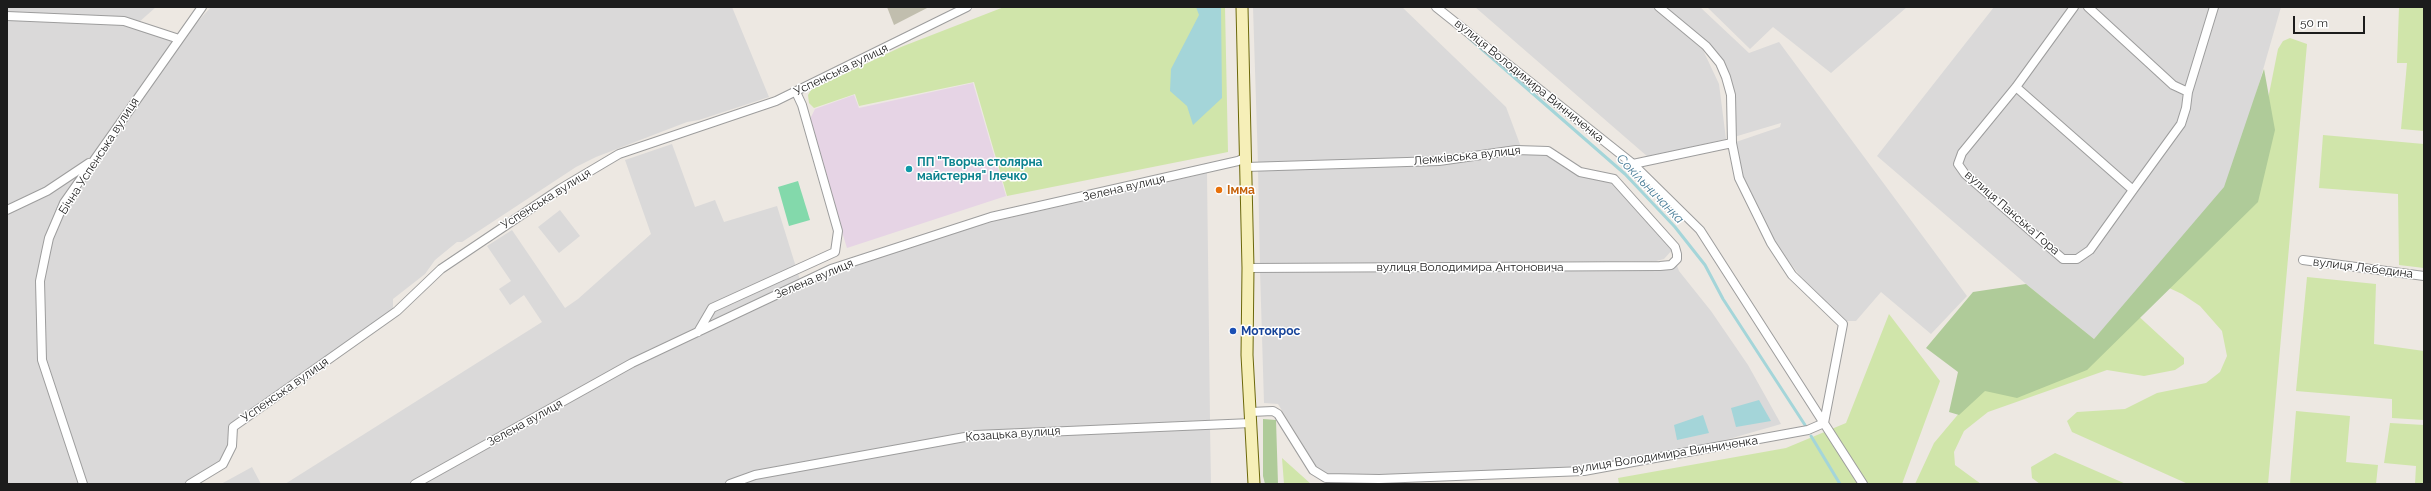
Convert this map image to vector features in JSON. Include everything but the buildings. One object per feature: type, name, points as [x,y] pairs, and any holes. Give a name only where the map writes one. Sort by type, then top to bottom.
[{"type":"main road","points":[[1242,7],[1248,268],[1247,355],[1254,484]]},
{"type":"street","name":"Бічна Успенська вулиця","points":[[83,484],[42,360],[40,281],[53,229],[64,203],[202,7]]},
{"type":"street","name":"Успенська вулиця","points":[[190,484],[223,464],[232,446],[233,427],[398,311],[441,269],[560,189],[619,154],[776,102],[967,7]]},
{"type":"street","name":"вулиця Володимира Винниченка","points":[[1436,7],[1633,164],[1700,230],[1863,484]]},
{"type":"street","points":[[1659,7],[1706,46],[1720,63],[1731,95],[1732,143],[1739,178],[1771,243],[1792,275],[1844,324],[1824,423]]},
{"type":"street","points":[[2074,7],[2016,86],[2133,190]]},
{"type":"street","points":[[2088,7],[2173,85],[2188,92]]},
{"type":"street","name":"вулиця Панська Гора","points":[[2016,86],[1962,154],[1958,164],[1965,174],[2063,258],[2077,259],[2090,250],[2181,124],[2186,108],[2188,92],[2214,7]]},
{"type":"street","points":[[7,16],[124,21],[179,38]]},
{"type":"street","points":[[796,92],[802,105],[838,232],[835,252],[838,266]]},
{"type":"street","points":[[1633,164],[1732,143]]},
{"type":"street","name":"Лемківська вулиця","points":[[1246,162],[1438,162],[1516,150],[1548,151],[1580,172],[1614,179],[1675,247]]},
{"type":"street","points":[[7,210],[47,191],[93,160]]},
{"type":"street","name":"Зелена вулиця","points":[[415,484],[632,363],[838,266],[991,217],[1238,161],[1246,162]]},
{"type":"street","name":"вулиця Володимира Антоновича","points":[[1248,268],[1660,266],[1671,264],[1677,260],[1675,247]]},
{"type":"street","points":[[698,332],[712,308],[835,252]]},
{"type":"street","name":"вулиця Лебедина","points":[[2303,260],[2424,276]]},
{"type":"street","name":"вулиця Володимира Винниченка","points":[[1251,417],[1273,411],[1278,414],[1313,470],[1326,478],[1380,479],[1584,471],[1808,430],[1824,423]]},
{"type":"street","name":"Козацька вулиця","points":[[730,484],[755,475],[976,435],[1251,417]]},
{"type":"shaded area","points":[[7,7],[156,7],[138,23],[7,13]]},
{"type":"shaded area","points":[[211,7],[732,7],[769,97],[699,120],[687,122],[596,157],[576,167],[462,242],[457,242],[435,260],[425,274],[393,299],[393,310],[239,419],[221,460],[184,484],[86,484],[46,364],[44,282],[50,243],[67,205],[189,31]]},
{"type":"shaded area","points":[[887,7],[929,7],[894,25]]},
{"type":"shaded area","points":[[1253,7],[1402,7],[1506,107],[1521,147],[1446,158],[1258,164]]},
{"type":"shaded area","points":[[1475,7],[1654,7],[1703,50],[1719,84],[1726,139],[1648,157]]},
{"type":"shaded area","points":[[1663,7],[1700,7],[1749,53],[1779,42],[1967,296],[1931,334],[1881,292],[1856,321],[1845,321],[1801,277],[1777,246],[1742,177],[1733,143],[1780,127],[1781,123],[1734,137],[1731,82],[1718,60]]},
{"type":"shaded area","points":[[1707,7],[1907,7],[1831,73],[1773,27],[1750,49]]},
{"type":"shaded area","points":[[1994,7],[2281,7],[2228,192],[2094,339],[2026,284],[1877,156]]},
{"type":"shaded area","points":[[7,18],[124,25],[174,40],[93,156],[45,188],[7,208]]},
{"type":"shaded area","points":[[973,83],[1006,196],[847,248],[808,123],[815,109],[854,95],[859,108]]},
{"type":"shaded area","points":[[672,144],[695,207],[715,200],[724,222],[777,206],[800,280],[629,362],[410,484],[285,484],[542,322],[524,295],[510,305],[499,289],[511,281],[487,246],[512,230],[565,308],[578,299],[651,234],[625,160]]},
{"type":"shaded area","points":[[1513,153],[1544,154],[1579,174],[1614,184],[1673,249],[1664,259],[1656,261],[1260,264],[1258,169]]},
{"type":"shaded area","points":[[85,167],[45,242],[39,355],[80,484],[7,484],[7,215],[47,195]]},
{"type":"shaded area","points":[[1207,173],[1210,420],[988,431],[750,474],[722,484],[421,484],[629,368],[845,267],[991,222]]},
{"type":"shaded area","points":[[560,210],[580,236],[559,253],[538,227]]},
{"type":"shaded area","points":[[1676,263],[1679,271],[1711,311],[1748,365],[1781,424],[1701,447],[1584,467],[1374,476],[1330,475],[1317,468],[1278,404],[1264,403],[1260,270]]},
{"type":"shaded area","points":[[1210,426],[1211,484],[739,484],[754,478],[973,438]]},
{"type":"shaded area","points":[[252,467],[261,484],[221,484]]},
{"type":"green space","points":[[1004,7],[1225,7],[1228,152],[1007,196],[974,82],[859,106],[855,94],[814,108],[809,103],[808,95],[811,90],[901,47]]},
{"type":"green space","points":[[2399,7],[2424,7],[2424,131],[2401,129],[2407,63],[2397,63]]},
{"type":"green space","points":[[2290,38],[2307,44],[2268,484],[2188,484],[2072,432],[2067,421],[2077,412],[2125,409],[2157,393],[2206,383],[2220,372],[2227,356],[2222,331],[2200,306],[2182,294],[2167,287],[2134,312],[2184,358],[2184,364],[2175,370],[2144,376],[2107,370],[1988,412],[1964,431],[1954,452],[1955,465],[1981,484],[1915,484],[1934,443],[1971,399],[2036,358],[2092,347],[2232,194],[2264,119],[2278,49],[2283,41]]},
{"type":"green space","points":[[2264,69],[2275,130],[2258,202],[2087,370],[2017,398],[1985,391],[1959,415],[1949,412],[1958,372],[1926,348],[1973,292],[2026,284],[2094,339],[2224,187]]},
{"type":"green space","points":[[2323,135],[2424,144],[2424,268],[2399,265],[2398,194],[2319,188]]},
{"type":"green space","points":[[798,181],[810,220],[789,226],[778,187]]},
{"type":"green space","points":[[2307,277],[2376,284],[2374,344],[2424,351],[2424,420],[2392,418],[2392,399],[2296,391]]},
{"type":"green space","points":[[1889,314],[1940,381],[1902,484],[1619,484],[1618,478],[1786,448],[1846,423]]},
{"type":"green space","points":[[2296,411],[2350,416],[2346,462],[2378,465],[2376,484],[2290,484]]},
{"type":"green space","points":[[1263,419],[1276,420],[1278,484],[1265,484],[1263,476]]},
{"type":"green space","points":[[2390,423],[2424,425],[2424,484],[2415,484],[2416,466],[2384,463]]},
{"type":"green space","points":[[2055,453],[2126,484],[2040,484],[2032,478],[2031,467]]},
{"type":"green space","points":[[1282,458],[1311,484],[1284,484]]},
{"type":"water","points":[[1196,7],[1221,7],[1222,98],[1193,125],[1187,106],[1170,91],[1171,69],[1199,15]]},
{"type":"water","points":[[1759,400],[1771,421],[1736,427],[1731,408]]},
{"type":"water","points":[[1703,415],[1709,433],[1677,440],[1674,425]]},
{"type":"waterway","name":"Сокільничанка","points":[[1469,38],[1625,174],[1675,227],[1705,265],[1723,299],[1805,425]]},
{"type":"waterway","name":"Сокільничанка","points":[[1811,436],[1840,484]]},
{"type":"place","name":"ПП \"Творча столярна майстерня\" Ілечко","points":[[909,169]]},
{"type":"place","name":"Імма","points":[[1219,190]]},
{"type":"place","name":"Мотокрос","points":[[1233,331]]}]
